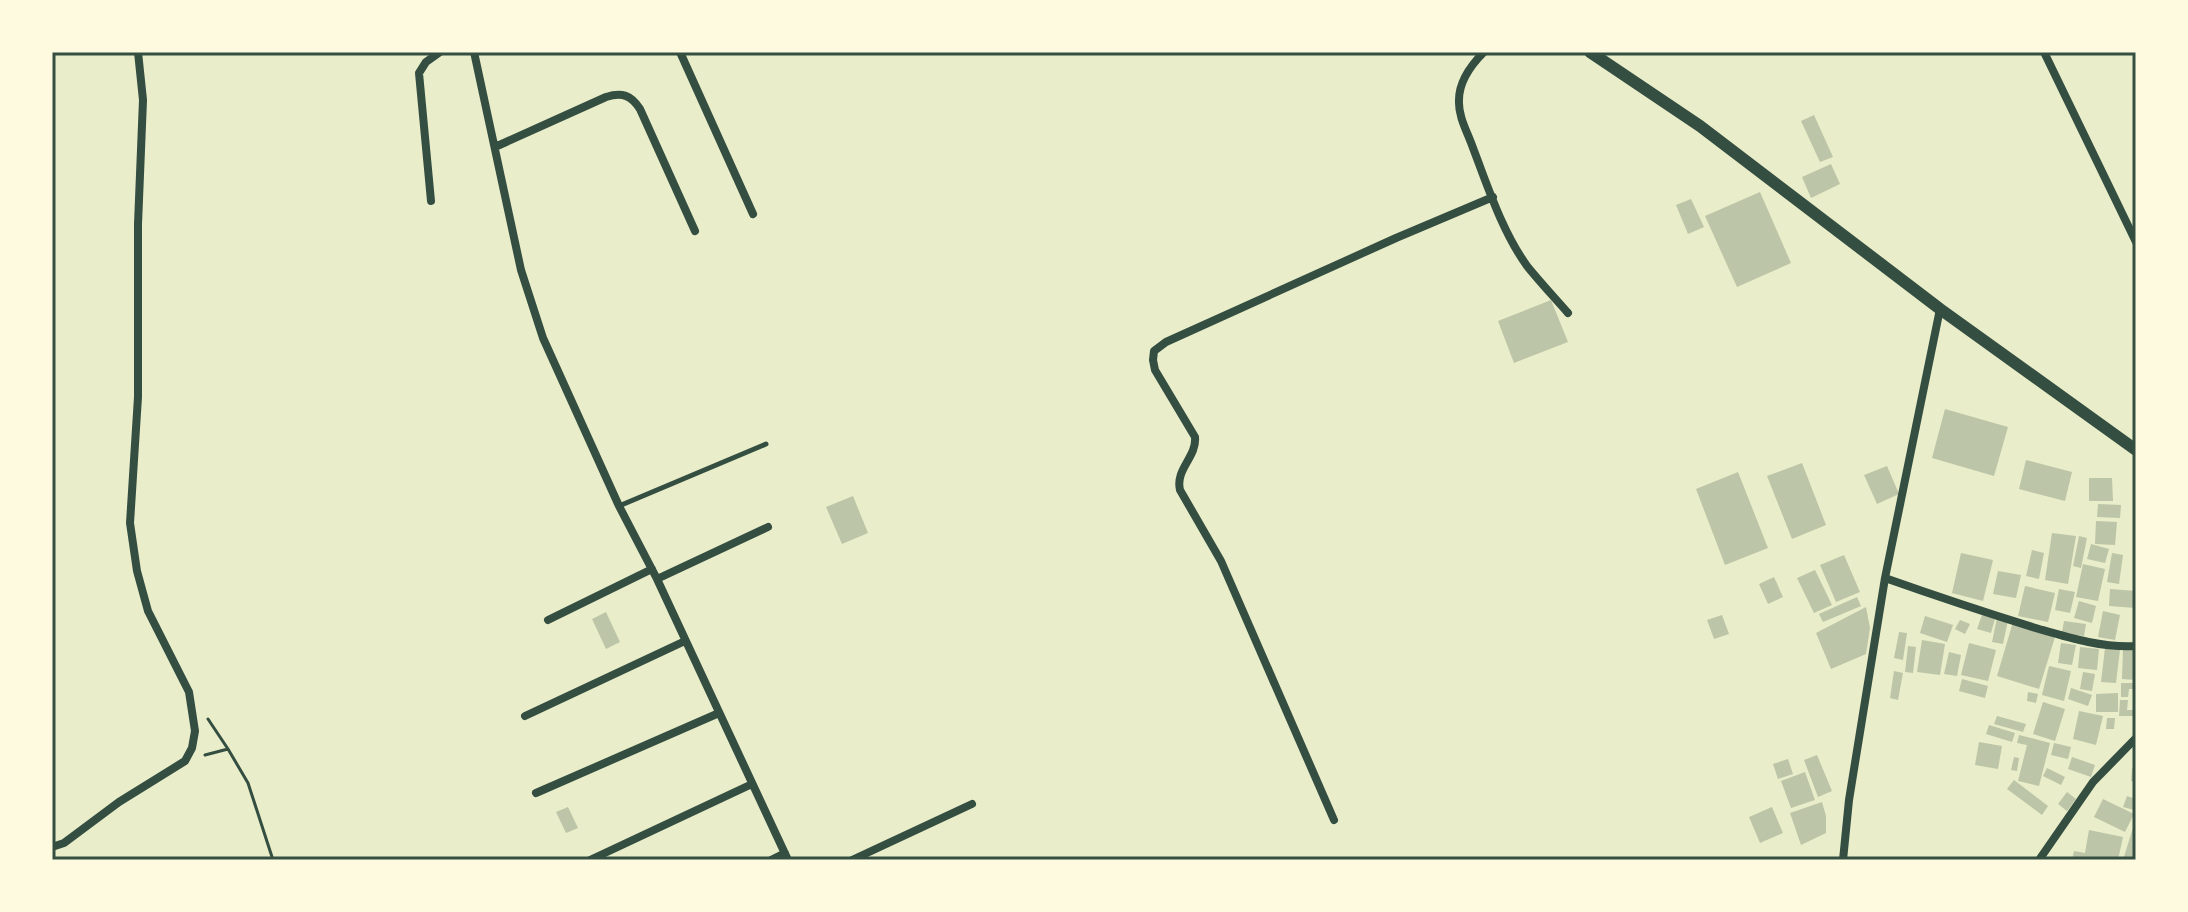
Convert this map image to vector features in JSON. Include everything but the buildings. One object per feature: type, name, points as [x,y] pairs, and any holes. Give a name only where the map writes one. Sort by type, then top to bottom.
[{"type":"street","points":[[52,847],[64,843],[119,802],[185,761],[192,748],[195,731],[189,692],[148,611],[137,571],[130,523],[138,397],[138,224],[143,100],[138,52]]},
{"type":"street","points":[[431,201],[419,73],[426,62],[440,52]]},
{"type":"street","points":[[474,52],[521,270],[543,338],[619,506],[657,579],[786,857],[771,860]]},
{"type":"street","points":[[680,52],[753,214]]},
{"type":"street","points":[[1484,52],[1467,73],[1460,88],[1458,102],[1461,116],[1506,228],[1526,264],[1568,313]]},
{"type":"street","points":[[1590,52],[1700,126],[1940,309],[2136,450]]},
{"type":"street","points":[[2044,52],[2135,237]]},
{"type":"street","points":[[495,147],[606,97],[626,95],[640,109],[695,231]]},
{"type":"street","points":[[1334,820],[1221,561],[1180,490],[1178,482],[1195,448],[1195,437],[1155,370],[1154,351],[1166,342],[1493,197]]},
{"type":"street","points":[[1843,860],[1849,800],[1885,578],[1940,309]]},
{"type":"street","points":[[657,579],[768,527]]},
{"type":"street","points":[[548,620],[652,569]]},
{"type":"street","points":[[1885,578],[2059,635],[2102,644],[2136,646]]},
{"type":"street","points":[[525,716],[685,641]]},
{"type":"street","points":[[536,793],[719,713]]},
{"type":"street","points":[[2039,860],[2085,792],[2136,738]]},
{"type":"street","points":[[590,860],[752,784]]},
{"type":"street","points":[[852,860],[972,804]]},
{"type":"lane","points":[[619,506],[766,444]]},
{"type":"path","points":[[189,692],[248,783],[273,860]]},
{"type":"path","points":[[185,761],[228,749]]}]
